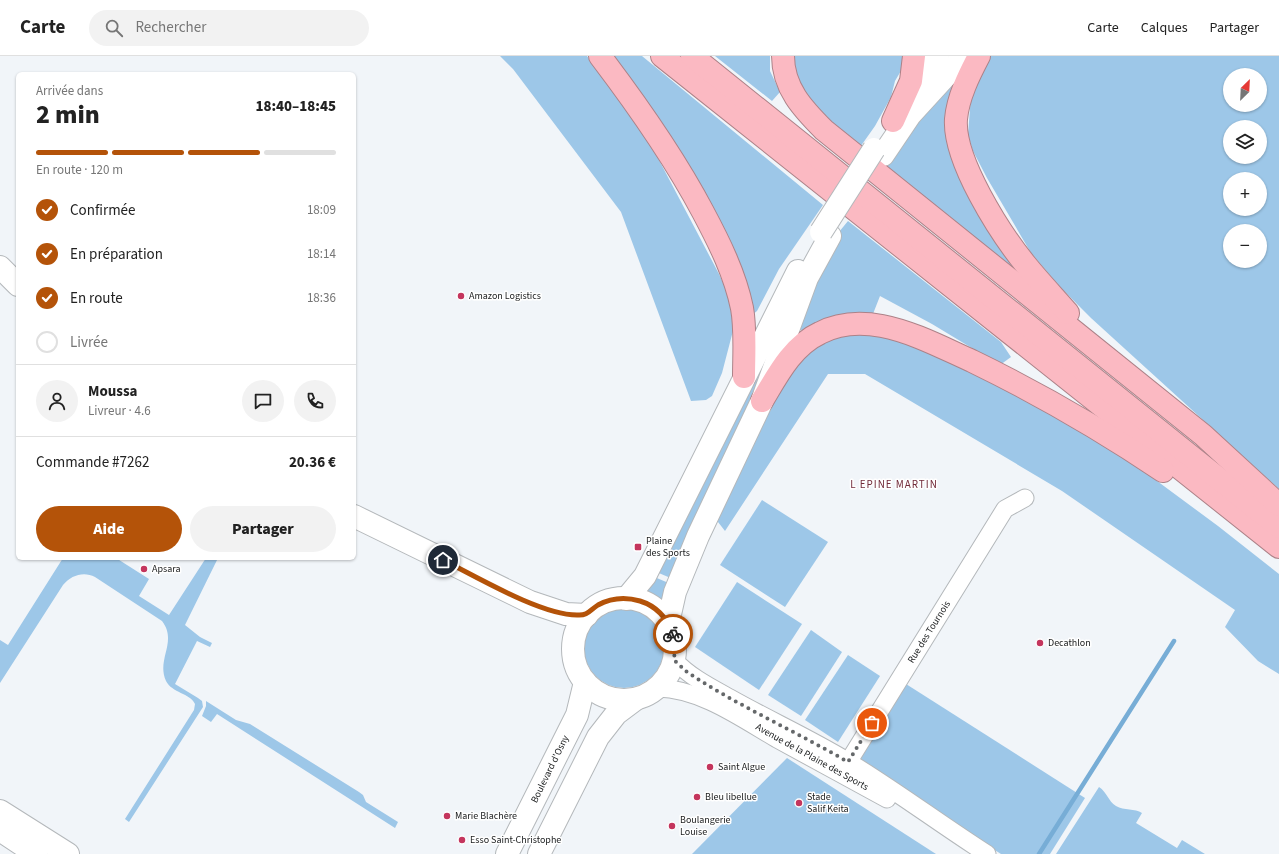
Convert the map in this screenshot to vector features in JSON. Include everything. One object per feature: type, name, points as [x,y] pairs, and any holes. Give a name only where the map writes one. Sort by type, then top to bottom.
[{"type":"highway","points":[[600,56],[661,141],[687,182],[720,245],[742,308],[745,331],[744,377]]},
{"type":"highway","points":[[662,56],[1279,547]]},
{"type":"highway","points":[[692,56],[1279,527]]},
{"type":"highway","points":[[782,56],[785,76],[790,89],[799,103],[824,130],[1203,435],[1279,505]]},
{"type":"highway","points":[[893,121],[911,81],[914,56]]},
{"type":"highway","points":[[979,56],[964,89],[956,119],[963,158],[973,180],[1000,229],[1026,265],[1074,319],[1138,383]]},
{"type":"highway","points":[[762,401],[789,359],[804,344],[819,333],[846,324],[864,324],[893,329],[931,342],[1067,410],[1174,478],[1279,556]]},
{"type":"main road","points":[[879,152],[893,121],[938,56]]},
{"type":"main road","points":[[626,599],[645,576],[783,298],[879,152],[910,115],[964,56]]},
{"type":"main road","points":[[668,624],[675,592],[698,536],[762,401],[826,234]]},
{"type":"main road","points":[[0,267],[16,284]]},
{"type":"main road","points":[[356,517],[518,597],[566,627],[574,640]]},
{"type":"main road","points":[[518,597],[566,614],[587,615]]},
{"type":"main road","points":[[538,854],[598,737],[616,714],[636,699],[651,693],[658,688],[668,676],[674,660],[675,641],[668,624],[653,607],[640,601],[626,599],[604,602],[587,615],[578,628],[574,640],[575,663],[585,682],[604,696],[620,700],[636,699]]},
{"type":"main road","name":"Boulevard d'Osny","points":[[508,854],[577,714],[585,682]]},
{"type":"main road","points":[[0,811],[68,854]]},
{"type":"main road","points":[[0,830],[36,854]]},
{"type":"street","name":"Rue des Tournois","points":[[845,768],[1005,509],[1025,498]]},
{"type":"street","name":"Avenue de la Plaine des Sports","points":[[674,660],[687,672],[712,688],[987,854]]},
{"type":"street","name":"Avenue de la Plaine des Sports","points":[[658,688],[680,690],[700,698],[845,768]]},
{"type":"shaded area","points":[[500,56],[587,56],[649,141],[719,274],[731,300],[734,327],[722,373],[712,396],[706,400],[691,401],[621,212],[513,69]]},
{"type":"shaded area","points":[[609,56],[642,56],[823,205],[779,269],[757,311],[752,315]]},
{"type":"shaded area","points":[[715,56],[770,56],[770,71],[780,92],[772,101]]},
{"type":"shaded area","points":[[792,56],[904,56],[902,69],[895,81],[891,97],[875,126],[858,150],[839,134],[798,85]]},
{"type":"shaded area","points":[[985,56],[1279,56],[1279,489],[1091,318],[1061,288],[1031,253],[987,178],[973,151],[968,135],[971,95]]},
{"type":"shaded area","points":[[958,74],[950,111],[1031,286],[883,167],[902,138]]},
{"type":"shaded area","points":[[848,221],[1001,342],[1011,357],[1000,365],[932,324],[880,296],[871,319],[804,331],[799,329],[801,307],[839,232]]},
{"type":"shaded area","points":[[852,330],[899,339],[988,380],[1043,408],[1130,461],[1218,526],[1279,574],[1279,674],[1258,661],[1225,627],[1235,610],[1062,491],[865,374],[828,374],[725,531],[718,522],[720,505],[799,353]]},
{"type":"shaded area","points":[[768,342],[775,355],[673,579],[654,571]]},
{"type":"shaded area","points":[[762,500],[828,542],[785,607],[720,565]]},
{"type":"shaded area","points":[[62,560],[119,560],[149,579],[139,596],[169,615],[205,560],[217,560],[185,625],[200,637],[212,643],[210,647],[197,641],[175,684],[202,701],[203,707],[129,822],[125,819],[194,710],[195,704],[193,700],[172,688],[166,681],[163,665],[168,636],[162,621],[95,577],[82,574],[74,576],[63,585],[0,683],[0,640],[8,645]]},
{"type":"shaded area","points":[[652,576],[671,584],[664,603],[644,591]]},
{"type":"shaded area","points":[[737,582],[802,624],[759,690],[695,647]]},
{"type":"shaded area","points":[[616,608],[632,608],[653,619],[664,640],[664,656],[653,677],[632,688],[616,688],[602,682],[595,677],[590,670],[584,656],[584,640],[590,626],[595,619],[602,614]]},
{"type":"shaded area","points":[[811,630],[842,652],[801,716],[768,695]]},
{"type":"shaded area","points":[[848,655],[880,676],[838,742],[805,720]]},
{"type":"shaded area","points":[[906,684],[1085,798],[1050,854],[1001,854],[864,767],[861,758]]},
{"type":"shaded area","points":[[206,701],[236,720],[250,724],[359,792],[363,795],[366,802],[398,822],[395,828],[217,714],[211,722],[202,716],[206,706]]},
{"type":"shaded area","name":"Stade Salif Keita","points":[[787,758],[936,854],[692,854]]},
{"type":"shaded area","points":[[1099,787],[1116,806],[1136,810],[1142,813],[1136,823],[1177,848],[1182,840],[1205,854],[1056,854]]},
{"type":"waterway","points":[[1039,854],[1174,641]]},
{"type":"way so far","points":[[673,634],[675,641],[674,660],[680,667],[712,688],[848,762],[872,723]]},
{"type":"place","name":"Amazon Logistics","points":[[461,296]]},
{"type":"place","name":"Plaine des Sports","points":[[638,547]]},
{"type":"place","name":"Apsara","points":[[144,569]]},
{"type":"place","name":"Decathlon","points":[[1040,643]]},
{"type":"place","name":"Saint Algue","points":[[710,767]]},
{"type":"place","name":"Bleu libellue","points":[[697,797]]},
{"type":"place","name":"Stade Salif Keita","points":[[799,803]]},
{"type":"place","name":"Marie Blachère","points":[[447,816]]},
{"type":"place","name":"Boulangerie Louise","points":[[672,826]]},
{"type":"place","name":"Esso Saint-Christophe","points":[[462,840]]},
{"type":"district","name":"L EPINE MARTIN","points":[[894,484]]},
{"type":"route","points":[[443,560],[518,597],[566,614],[587,615],[604,602],[611,600],[633,599],[640,601],[653,607],[664,617],[673,634]]}]
